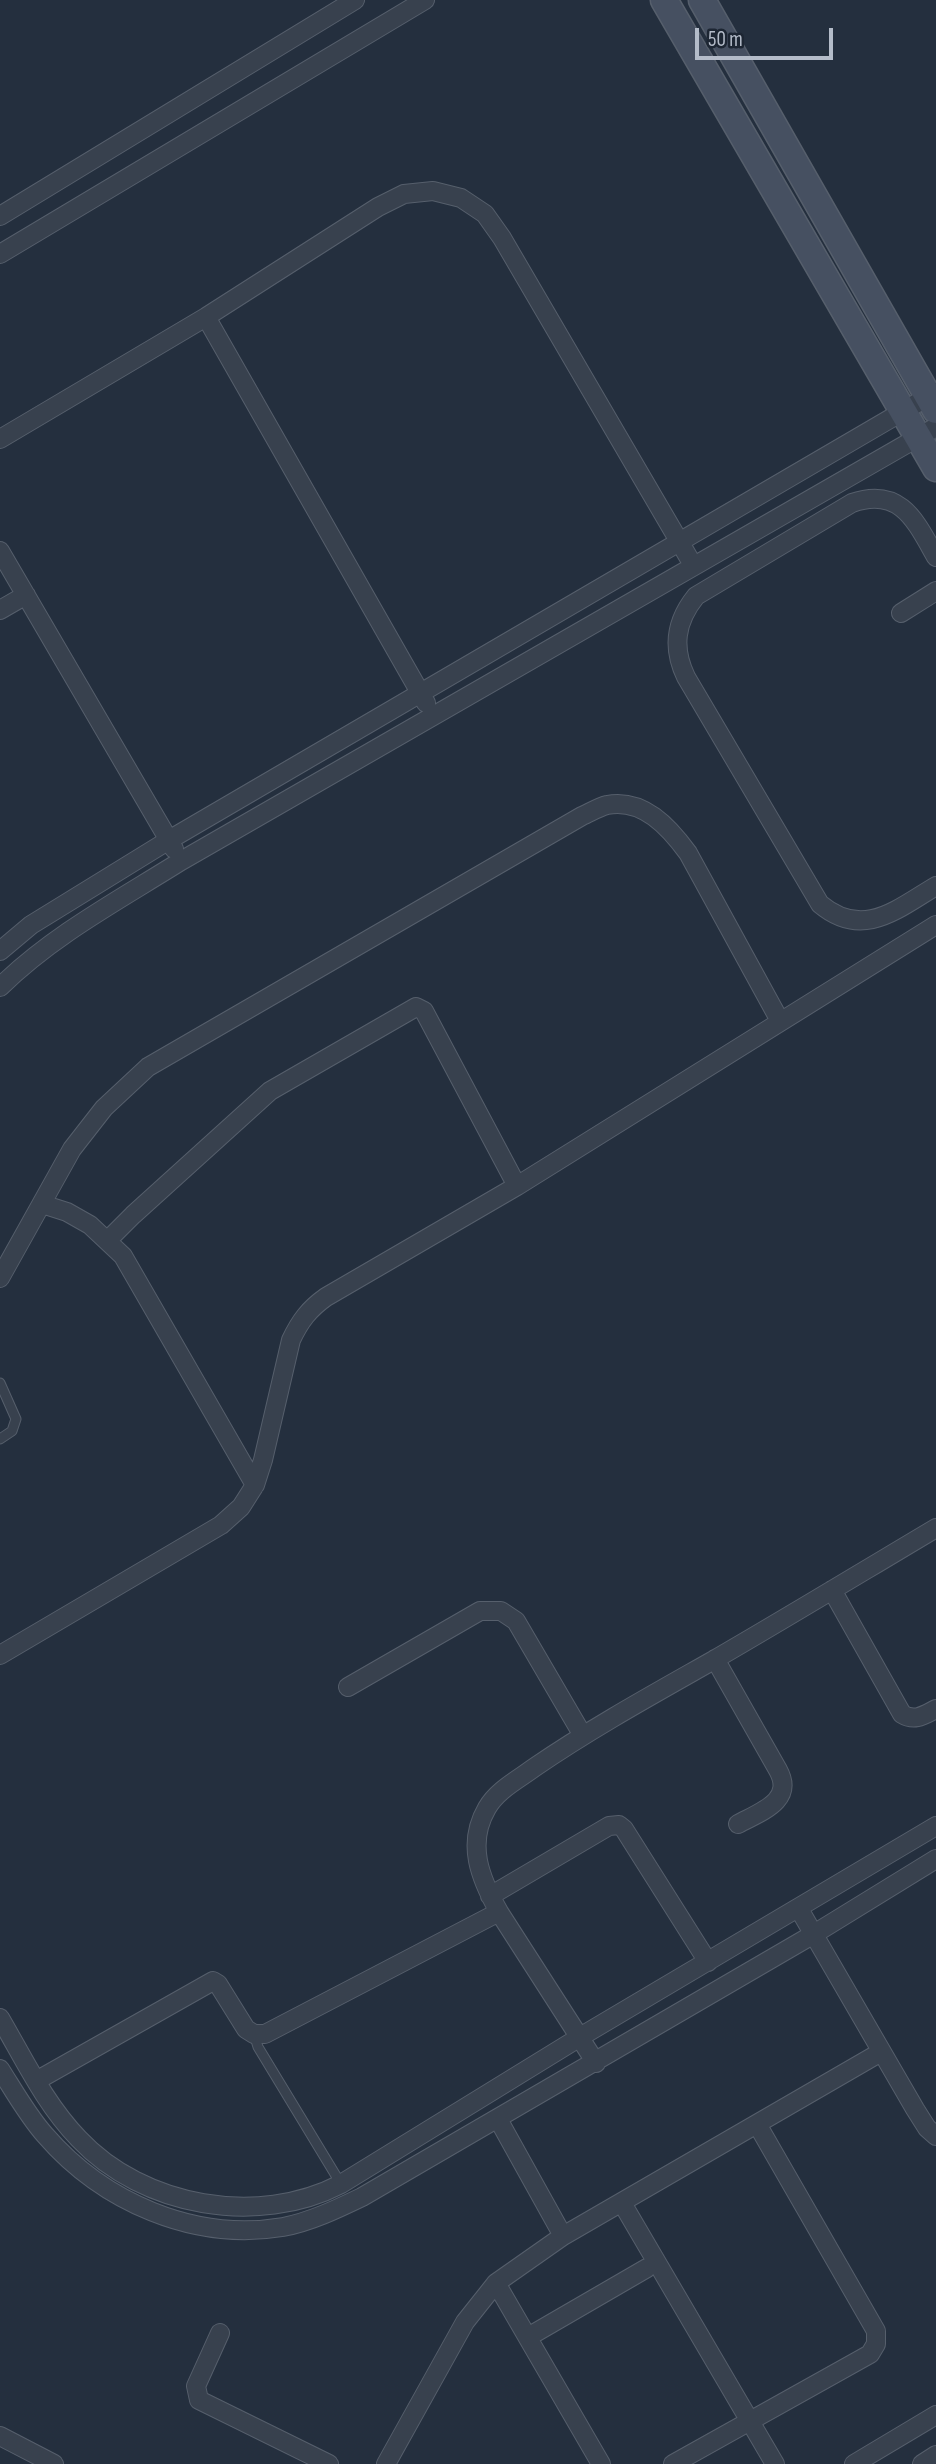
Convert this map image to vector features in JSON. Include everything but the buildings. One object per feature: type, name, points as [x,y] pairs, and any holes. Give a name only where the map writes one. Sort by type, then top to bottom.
[{"type":"street","points":[[0,216],[355,0]]},
{"type":"street","points":[[0,254],[425,0]]},
{"type":"street","points":[[664,0],[902,411],[927,432],[936,468]]},
{"type":"street","points":[[0,951],[32,925],[169,841],[902,411],[934,400],[702,0]]},
{"type":"street","points":[[0,439],[206,317],[378,207],[404,194],[433,191],[461,198],[485,214],[502,238],[693,565]]},
{"type":"street","points":[[206,317],[434,716]]},
{"type":"street","points":[[0,987],[24,963],[68,931],[181,861],[927,432]]},
{"type":"street","points":[[936,558],[914,519],[902,507],[886,499],[863,499],[696,596],[681,618],[677,642],[686,677],[820,904],[839,917],[872,920],[891,913],[936,886]]},
{"type":"street","points":[[0,551],[181,861]]},
{"type":"street","points":[[901,613],[936,591]]},
{"type":"street","points":[[0,610],[26,595]]},
{"type":"street","points":[[0,1278],[72,1149],[104,1108],[148,1067],[570,823],[607,806],[629,806],[653,815],[672,831],[688,853],[780,1021]]},
{"type":"street","points":[[0,1655],[221,1525],[241,1507],[255,1485],[263,1460],[291,1340],[310,1308],[517,1186],[936,925]]},
{"type":"street","points":[[108,1240],[270,1091],[416,1007],[424,1011],[517,1186]]},
{"type":"street","points":[[41,1204],[67,1212],[90,1225],[108,1240],[134,1271],[255,1485]]},
{"type":"street","points":[[596,2063],[495,1904],[478,1868],[475,1846],[478,1825],[488,1805],[504,1789],[582,1734],[936,1528]]},
{"type":"street","points":[[832,1590],[902,1714],[919,1718],[936,1709]]},
{"type":"street","points":[[348,1687],[480,1611],[501,1611],[516,1621],[582,1734]]},
{"type":"street","points":[[715,1659],[778,1770],[783,1784],[780,1799],[775,1804],[738,1824]]},
{"type":"street","points":[[36,2081],[213,1981],[218,1984],[246,2029],[254,2034],[265,2034],[495,1904],[609,1826],[619,1825],[624,1829],[708,1962]]},
{"type":"street","points":[[0,2018],[6,2041],[57,2113],[79,2140],[108,2164],[174,2197],[209,2206],[248,2208],[287,2203],[325,2193],[341,2184],[936,1826]]},
{"type":"street","points":[[0,2069],[43,2134],[72,2164],[106,2189],[143,2208],[188,2224],[236,2230],[284,2227],[329,2213],[362,2197],[596,2063],[936,1859]]},
{"type":"street","points":[[799,1909],[881,2052],[927,2128],[936,2136]]},
{"type":"street","points":[[386,2464],[465,2322],[496,2283],[563,2236],[881,2052]]},
{"type":"street","points":[[498,2119],[563,2236]]},
{"type":"street","points":[[673,2464],[870,2354],[876,2344],[876,2331],[757,2124]]},
{"type":"street","points":[[622,2203],[775,2464]]},
{"type":"street","points":[[528,2337],[647,2268]]},
{"type":"street","points":[[496,2283],[601,2464]]},
{"type":"street","points":[[220,2333],[196,2386],[199,2400],[329,2464]]},
{"type":"street","points":[[854,2464],[936,2416]]},
{"type":"street","points":[[0,2436],[48,2463]]},
{"type":"street","points":[[922,2464],[936,2455]]},
{"type":"lane","points":[[0,1383],[13,1407],[16,1419],[12,1431],[0,1439]]},
{"type":"lane","points":[[254,2034],[258,2047],[341,2184]]}]
